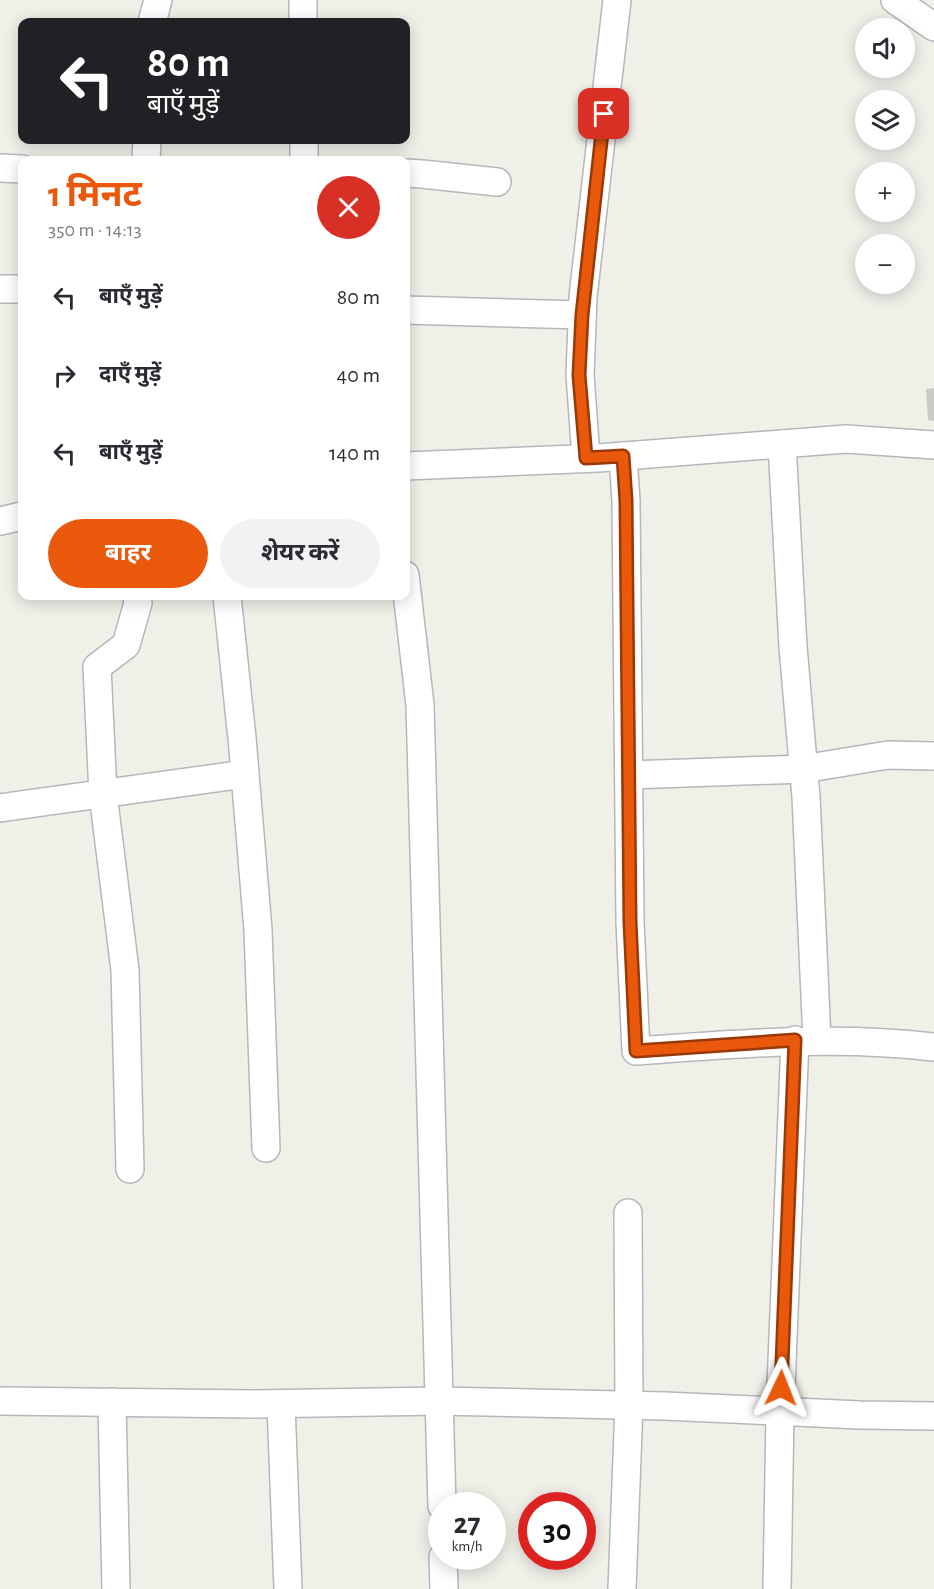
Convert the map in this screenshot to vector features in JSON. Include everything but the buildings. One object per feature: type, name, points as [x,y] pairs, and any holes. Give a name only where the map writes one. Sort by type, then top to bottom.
[{"type":"street","points":[[153,18],[158,0]]},
{"type":"street","points":[[303,0],[303,18]]},
{"type":"street","points":[[586,458],[579,375],[582,315],[617,0]]},
{"type":"street","points":[[895,0],[934,27]]},
{"type":"street","points":[[0,168],[18,169]]},
{"type":"street","points":[[410,174],[498,182]]},
{"type":"street","points":[[0,289],[18,289]]},
{"type":"street","points":[[410,310],[582,315]]},
{"type":"street","points":[[410,466],[623,456],[846,440],[934,445]]},
{"type":"street","points":[[777,1589],[780,1412],[806,1040],[804,769],[782,444]]},
{"type":"street","points":[[623,456],[626,501],[630,922],[636,1051],[806,1040],[934,1047]]},
{"type":"street","points":[[0,521],[18,517]]},
{"type":"street","points":[[130,1169],[125,970],[103,794],[97,667],[126,645],[138,600]]},
{"type":"street","points":[[226,600],[245,774],[258,930],[266,1148]]},
{"type":"street","points":[[408,600],[420,705],[442,1492]]},
{"type":"street","points":[[629,775],[804,769],[888,755],[934,756]]},
{"type":"street","points":[[0,808],[245,774]]},
{"type":"street","points":[[622,1589],[629,1405],[628,1213]]},
{"type":"street","points":[[0,1401],[281,1404],[439,1401],[934,1416]]},
{"type":"street","points":[[112,1402],[116,1589]]},
{"type":"street","points":[[281,1404],[288,1589]]},
{"type":"street","points":[[443,1570],[444,1589]]},
{"type":"route","points":[[604,114],[583,297],[579,375],[586,458],[623,456],[626,501],[629,691],[630,922],[636,1051],[795,1040],[781,1388]]}]
